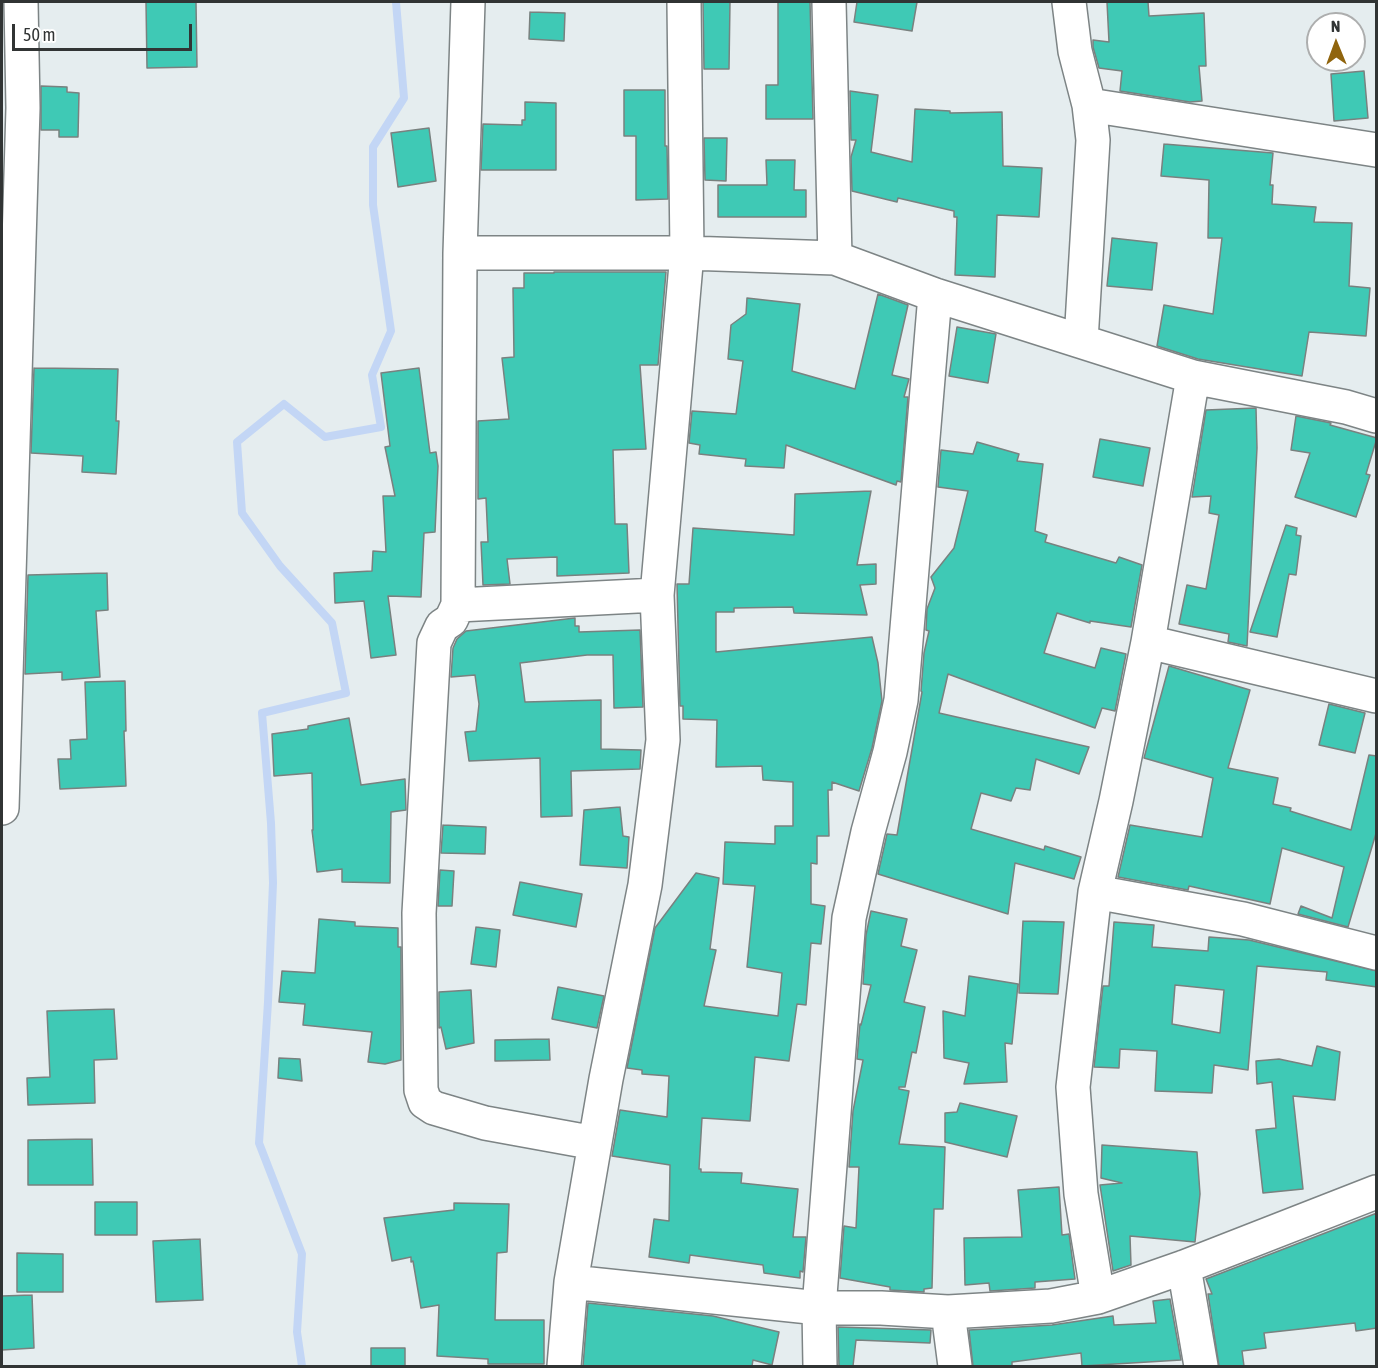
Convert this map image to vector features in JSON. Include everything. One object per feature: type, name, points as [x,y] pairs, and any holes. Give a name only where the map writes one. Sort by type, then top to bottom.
[{"type":"street","points":[[2,808],[12,110],[21,2]]},
{"type":"street","points":[[468,2],[460,253],[458,605],[451,620],[442,626],[434,643],[419,913],[421,1090],[425,1102],[434,1108],[485,1123],[595,1143]]},
{"type":"street","points":[[564,1366],[571,1282],[606,1079],[645,885],[663,740],[657,595],[687,253],[684,2]]},
{"type":"street","points":[[829,2],[836,258]]},
{"type":"street","points":[[1069,2],[1075,51],[1089,105],[1093,140],[1082,340]]},
{"type":"street","points":[[1089,105],[1377,150]]},
{"type":"street","points":[[460,253],[687,253],[836,258],[935,295],[1193,377],[1346,407],[1377,416]]},
{"type":"street","points":[[820,1366],[819,1308],[849,918],[901,700],[935,295]]},
{"type":"street","points":[[1098,1297],[1081,1194],[1073,1087],[1095,892],[1148,642],[1193,377]]},
{"type":"street","points":[[458,605],[657,595]]},
{"type":"street","points":[[1148,642],[1377,696]]},
{"type":"street","points":[[1095,892],[1243,919],[1377,953]]},
{"type":"street","points":[[571,1282],[819,1308],[881,1308],[948,1312],[1051,1306],[1098,1297],[1184,1268],[1377,1192]]},
{"type":"street","points":[[1184,1268],[1201,1366]]},
{"type":"street","points":[[948,1312],[955,1366]]},
{"type":"building","points":[[146,2],[196,2],[197,67],[147,68]]},
{"type":"building","points":[[703,2],[730,2],[729,69],[704,69]]},
{"type":"building","points":[[778,2],[810,2],[813,119],[766,119],[766,85],[778,85]]},
{"type":"building","points":[[857,2],[917,2],[912,31],[854,22]]},
{"type":"building","points":[[1107,2],[1148,2],[1149,16],[1204,13],[1206,66],[1199,66],[1202,101],[1190,102],[1120,91],[1122,71],[1099,68],[1093,47],[1093,40],[1109,42]]},
{"type":"building","points":[[530,12],[565,13],[564,41],[529,39]]},
{"type":"building","points":[[1364,72],[1368,118],[1334,121],[1331,74]]},
{"type":"building","points":[[41,86],[67,87],[67,92],[79,93],[78,137],[59,137],[59,130],[41,130]]},
{"type":"building","points":[[624,90],[665,90],[668,199],[636,200],[636,136],[624,136]]},
{"type":"building","points":[[850,91],[878,95],[871,152],[912,162],[915,109],[950,111],[950,113],[1002,112],[1003,166],[1042,168],[1039,217],[997,215],[995,277],[955,275],[957,217],[954,217],[954,211],[898,198],[897,202],[852,191],[851,157],[856,140],[851,140]]},
{"type":"building","points":[[525,102],[556,103],[556,170],[481,170],[483,124],[522,125],[522,120],[525,120]]},
{"type":"building","points":[[429,128],[436,181],[398,187],[391,133]]},
{"type":"building","points":[[704,138],[727,138],[726,181],[705,180]]},
{"type":"building","points":[[1164,144],[1273,153],[1270,185],[1273,185],[1272,204],[1316,207],[1314,222],[1352,223],[1349,286],[1370,288],[1366,336],[1309,332],[1302,376],[1198,359],[1157,346],[1164,305],[1213,314],[1222,238],[1208,238],[1209,180],[1161,176]]},
{"type":"building","points":[[766,160],[795,160],[794,190],[806,190],[806,217],[718,217],[718,185],[767,185]]},
{"type":"building","points":[[1112,238],[1157,243],[1152,290],[1107,286]]},
{"type":"building","points":[[666,272],[658,365],[640,365],[646,449],[613,450],[615,524],[627,524],[629,573],[557,576],[557,557],[507,559],[510,584],[483,585],[481,542],[488,542],[486,498],[478,499],[478,421],[509,419],[502,358],[514,357],[513,288],[524,288],[524,273]]},
{"type":"building","points":[[878,294],[908,305],[892,375],[909,379],[904,397],[908,397],[901,482],[897,481],[896,485],[786,445],[784,468],[745,466],[746,459],[699,454],[700,445],[689,443],[692,411],[736,414],[743,361],[728,359],[731,325],[746,314],[747,298],[800,304],[792,371],[855,389]]},
{"type":"building","points":[[957,327],[996,334],[988,383],[949,376]]},
{"type":"building","points":[[34,368],[118,369],[116,421],[119,421],[116,474],[82,472],[83,456],[31,453]]},
{"type":"building","points":[[419,368],[430,453],[436,452],[438,466],[435,532],[424,533],[421,597],[388,596],[396,655],[371,658],[364,601],[335,603],[334,573],[372,571],[373,551],[386,552],[383,496],[395,496],[385,447],[390,446],[381,373]]},
{"type":"building","points":[[1256,408],[1257,448],[1247,646],[1228,642],[1229,634],[1179,624],[1187,585],[1206,589],[1219,515],[1209,513],[1211,496],[1192,497],[1206,410]]},
{"type":"building","points":[[1296,416],[1331,423],[1330,425],[1377,438],[1366,474],[1370,475],[1356,517],[1295,497],[1310,453],[1291,450]]},
{"type":"building","points":[[1100,439],[1150,448],[1143,486],[1093,477]]},
{"type":"building","points":[[977,442],[1019,454],[1017,461],[1043,464],[1035,531],[1047,535],[1045,542],[1116,563],[1119,557],[1142,565],[1131,627],[1090,621],[1090,623],[1057,613],[1044,653],[1095,668],[1101,648],[1126,654],[1115,711],[1102,708],[1095,728],[948,674],[939,713],[1089,747],[1079,774],[1036,759],[1030,790],[1016,788],[1011,801],[981,793],[971,829],[1044,850],[1045,846],[1081,857],[1074,879],[1015,863],[1008,914],[878,874],[887,834],[897,835],[922,692],[924,653],[929,631],[926,630],[927,609],[935,588],[931,577],[954,548],[968,491],[938,487],[941,450],[973,454]]},
{"type":"building","points":[[871,491],[857,565],[876,564],[876,584],[860,585],[867,615],[794,613],[793,607],[734,608],[734,612],[716,612],[716,652],[872,637],[878,663],[882,701],[872,748],[859,791],[832,782],[832,790],[828,790],[829,836],[817,836],[817,864],[811,863],[811,904],[825,906],[821,944],[811,943],[806,1005],[797,1004],[789,1061],[755,1057],[750,1121],[702,1118],[699,1169],[701,1172],[742,1173],[741,1183],[798,1189],[793,1237],[806,1237],[803,1272],[800,1271],[800,1278],[764,1273],[763,1265],[690,1255],[689,1263],[649,1257],[654,1219],[669,1221],[670,1165],[612,1156],[620,1110],[667,1117],[669,1076],[642,1074],[642,1070],[627,1068],[655,928],[696,873],[719,878],[710,949],[716,950],[704,1006],[778,1016],[782,973],[747,967],[755,886],[723,884],[725,842],[775,844],[775,826],[793,826],[793,782],[763,780],[762,766],[716,767],[717,720],[683,719],[683,706],[680,706],[677,584],[689,584],[693,528],[794,535],[795,494]]},
{"type":"building","points":[[1286,525],[1297,528],[1296,535],[1301,536],[1296,575],[1289,574],[1277,637],[1250,632]]},
{"type":"building","points":[[107,573],[108,610],[96,611],[100,677],[62,680],[62,672],[25,674],[28,575]]},
{"type":"building","points":[[575,618],[575,626],[579,626],[579,632],[640,630],[643,707],[614,708],[613,655],[587,655],[520,663],[525,702],[601,700],[601,749],[641,750],[640,769],[571,771],[572,816],[541,817],[540,758],[469,761],[465,732],[476,731],[479,704],[475,675],[451,677],[453,648],[457,639],[466,631]]},
{"type":"building","points":[[1169,666],[1250,690],[1228,768],[1278,778],[1273,804],[1291,808],[1290,811],[1351,830],[1369,755],[1377,756],[1377,830],[1348,927],[1298,914],[1301,906],[1332,918],[1344,867],[1282,848],[1270,904],[1189,886],[1188,890],[1118,877],[1130,825],[1202,837],[1213,778],[1144,758]]},
{"type":"building","points":[[125,681],[126,786],[60,789],[58,759],[71,759],[70,740],[87,739],[85,682]]},
{"type":"building","points":[[1329,704],[1365,713],[1355,753],[1319,745]]},
{"type":"building","points":[[349,718],[361,785],[405,779],[406,810],[391,812],[390,883],[342,882],[342,869],[317,872],[312,830],[312,773],[274,776],[272,734],[308,729],[308,726]]},
{"type":"building","points":[[620,807],[623,836],[629,837],[627,868],[580,865],[584,810]]},
{"type":"building","points":[[443,825],[486,827],[485,854],[441,853]]},
{"type":"building","points":[[440,870],[454,871],[452,906],[438,906]]},
{"type":"building","points":[[520,882],[582,894],[576,927],[513,915]]},
{"type":"building","points":[[871,911],[907,919],[901,946],[917,950],[904,1002],[925,1007],[916,1053],[912,1052],[905,1087],[899,1087],[899,1089],[909,1091],[899,1144],[945,1147],[943,1209],[934,1209],[932,1288],[924,1289],[924,1292],[890,1290],[890,1287],[840,1278],[844,1226],[856,1228],[859,1167],[849,1167],[853,1111],[863,1060],[857,1059],[860,1024],[871,985],[863,984],[866,935]]},
{"type":"building","points":[[319,919],[355,922],[355,926],[398,928],[398,947],[401,947],[401,1060],[385,1064],[368,1062],[372,1032],[303,1025],[305,1004],[279,1002],[282,971],[315,973]]},
{"type":"building","points":[[1023,921],[1064,922],[1058,994],[1019,993]]},
{"type":"building","points":[[1114,922],[1154,925],[1152,947],[1208,951],[1209,937],[1249,940],[1377,971],[1377,987],[1326,980],[1327,972],[1257,966],[1248,1070],[1214,1065],[1212,1093],[1155,1091],[1157,1051],[1120,1049],[1119,1068],[1094,1067],[1103,986],[1109,986]],"holes":[[[1175,985],[1224,990],[1220,1033],[1172,1024]]]},
{"type":"building","points":[[476,927],[500,930],[496,967],[471,964]]},
{"type":"building","points":[[969,976],[1018,984],[1012,1044],[1005,1043],[1007,1082],[964,1084],[969,1063],[944,1058],[943,1011],[965,1016]]},
{"type":"building","points":[[558,987],[604,996],[597,1028],[552,1019]]},
{"type":"building","points":[[471,990],[474,1043],[446,1049],[441,1027],[439,1028],[439,992]]},
{"type":"building","points":[[114,1009],[117,1059],[94,1060],[95,1103],[28,1105],[27,1078],[50,1077],[47,1011]]},
{"type":"building","points":[[549,1039],[550,1060],[495,1061],[495,1040]]},
{"type":"building","points":[[1317,1046],[1340,1052],[1335,1100],[1293,1096],[1303,1189],[1263,1193],[1256,1130],[1276,1128],[1272,1082],[1257,1084],[1256,1061],[1279,1059],[1312,1066]]},
{"type":"building","points":[[279,1058],[300,1059],[302,1081],[278,1078]]},
{"type":"building","points":[[960,1103],[1017,1116],[1007,1157],[945,1142],[945,1113],[957,1112]]},
{"type":"building","points":[[92,1139],[93,1185],[28,1185],[28,1140]]},
{"type":"building","points":[[1102,1145],[1197,1152],[1200,1194],[1195,1242],[1130,1236],[1131,1265],[1113,1271],[1100,1185],[1122,1183],[1101,1178]]},
{"type":"building","points":[[1059,1187],[1062,1235],[1069,1234],[1075,1279],[1035,1282],[1035,1288],[990,1291],[989,1283],[965,1285],[964,1238],[1022,1237],[1018,1190]]},
{"type":"building","points":[[95,1202],[137,1202],[137,1235],[95,1235]]},
{"type":"building","points":[[454,1203],[509,1204],[507,1252],[497,1253],[495,1320],[544,1320],[544,1364],[488,1364],[488,1359],[437,1356],[439,1305],[421,1308],[413,1261],[411,1262],[411,1257],[392,1261],[384,1218],[454,1210]]},
{"type":"building","points":[[1377,1213],[1377,1328],[1356,1331],[1355,1323],[1264,1333],[1266,1348],[1242,1351],[1244,1366],[1219,1366],[1208,1294],[1212,1294],[1206,1279]]},
{"type":"building","points":[[200,1239],[203,1300],[156,1302],[153,1241]]},
{"type":"building","points":[[17,1253],[63,1254],[63,1292],[17,1292]]},
{"type":"building","points":[[32,1295],[34,1348],[2,1350],[2,1296]]},
{"type":"building","points":[[1170,1299],[1181,1360],[1082,1366],[1081,1353],[1012,1362],[1012,1366],[973,1366],[969,1330],[1052,1325],[1113,1316],[1114,1325],[1156,1323],[1153,1301]]},
{"type":"building","points":[[588,1303],[713,1316],[779,1332],[772,1365],[753,1360],[752,1366],[583,1366]]},
{"type":"building","points":[[838,1327],[931,1330],[930,1343],[856,1340],[853,1366],[839,1366]]},
{"type":"building","points":[[371,1348],[405,1348],[405,1366],[371,1366]]},
{"type":"waterway","points":[[302,1366],[297,1332],[302,1254],[259,1143],[273,883],[271,823],[262,713],[346,693],[332,623],[280,566],[242,513],[237,442],[284,404],[325,437],[381,427],[372,375],[391,331],[373,205],[373,147],[404,98],[396,2]]}]
